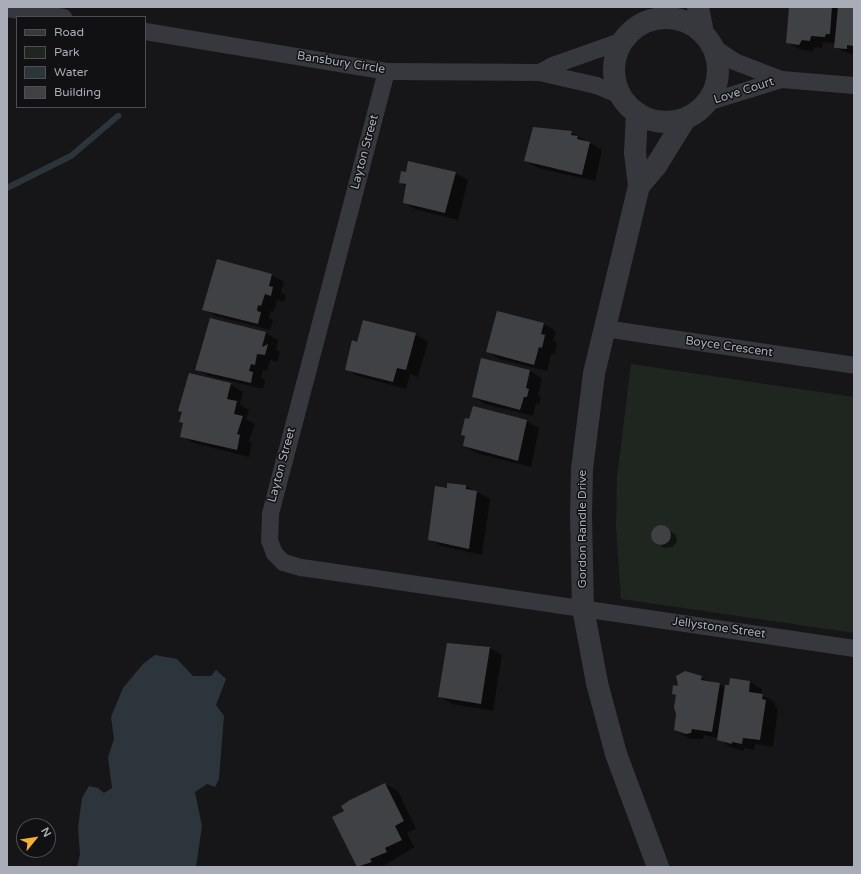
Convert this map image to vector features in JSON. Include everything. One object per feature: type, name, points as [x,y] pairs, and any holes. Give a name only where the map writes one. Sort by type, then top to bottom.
[{"type":"street","points":[[652,7],[639,25],[623,40],[614,67],[620,95],[637,113],[655,121],[685,119],[707,102],[715,90],[718,75],[698,7]]},
{"type":"street","points":[[7,8],[57,16]]},
{"type":"street","points":[[639,25],[658,18],[678,19],[708,40]]},
{"type":"street","name":"Bansbury Circle","points":[[146,31],[386,71],[539,72],[596,85],[620,95]]},
{"type":"street","name":"Bansbury Circle","points":[[539,72],[552,65],[623,40]]},
{"type":"street","name":"Love Court","points":[[708,40],[734,61],[781,79],[854,84]]},
{"type":"street","name":"Layton Street","points":[[386,71],[270,514],[269,540],[274,553],[292,566],[583,608]]},
{"type":"street","name":"Love Court","points":[[707,102],[781,79]]},
{"type":"street","name":"Gordon Randle Drive","points":[[637,113],[635,152],[639,186],[604,328],[592,388],[582,469],[583,608],[597,683],[616,754],[658,867]]},
{"type":"street","name":"Gordon Randle Drive","points":[[639,186],[656,166],[685,119]]},
{"type":"street","name":"Boyce Crescent","points":[[604,328],[854,365]]},
{"type":"street","name":"Jellystone Street","points":[[583,608],[854,648]]},
{"type":"green space","points":[[631,364],[854,397],[854,633],[621,599],[616,527],[617,477]]},
{"type":"water","points":[[155,655],[177,659],[193,676],[211,676],[216,670],[226,679],[216,705],[224,716],[219,779],[215,787],[207,784],[195,792],[202,826],[196,867],[77,867],[80,854],[78,827],[82,798],[89,786],[98,788],[104,793],[112,788],[108,757],[114,739],[111,717],[123,688],[143,664]]},
{"type":"building","points":[[789,7],[832,7],[830,34],[826,34],[825,37],[811,36],[810,41],[802,40],[799,45],[786,43]]},
{"type":"building","points":[[838,7],[854,7],[854,46],[847,45],[847,49],[834,48]]},
{"type":"building","points":[[533,127],[572,131],[571,135],[578,136],[577,139],[590,142],[582,175],[524,161]]},
{"type":"building","points":[[408,161],[456,172],[445,213],[403,203],[406,184],[399,183],[401,171],[406,172]]},
{"type":"building","points":[[217,259],[272,274],[269,286],[273,287],[271,296],[265,294],[261,306],[258,305],[257,311],[261,312],[258,324],[202,310]]},
{"type":"building","points":[[497,311],[544,323],[541,334],[545,335],[542,348],[539,347],[534,365],[486,352]]},
{"type":"building","points":[[210,318],[266,332],[262,347],[268,344],[265,355],[257,354],[255,365],[251,364],[249,371],[253,372],[251,383],[195,370]]},
{"type":"building","points":[[363,320],[416,333],[406,370],[397,368],[393,382],[345,370],[352,340],[357,342]]},
{"type":"building","points":[[481,358],[530,370],[526,388],[529,389],[527,397],[524,397],[520,410],[472,397]]},
{"type":"building","points":[[189,373],[231,383],[227,399],[237,401],[234,414],[243,416],[237,434],[240,435],[237,450],[180,437],[183,423],[179,422],[182,412],[178,411]]},
{"type":"building","points":[[473,406],[527,420],[518,461],[463,446],[465,436],[461,435],[465,418],[469,419]]},
{"type":"building","points":[[447,483],[466,485],[466,489],[477,491],[469,549],[428,540],[435,486],[447,488]]},
{"type":"building","points":[[661,525],[668,528],[671,535],[668,542],[661,545],[654,542],[651,535],[654,528]]},
{"type":"building","points":[[447,643],[490,647],[481,704],[438,697]]},
{"type":"building","points":[[685,671],[702,676],[701,680],[720,683],[712,732],[692,729],[691,733],[686,734],[674,730],[676,714],[674,707],[676,695],[672,694],[673,685],[678,686],[676,676]]},
{"type":"building","points":[[730,678],[750,681],[749,692],[763,694],[762,699],[766,700],[760,740],[743,738],[742,744],[732,742],[732,744],[717,740],[725,685],[729,685]]},
{"type":"building","points":[[385,783],[404,821],[395,826],[402,840],[385,848],[387,852],[370,859],[372,862],[357,867],[332,817],[344,811],[341,806],[350,800]]},
{"type":"waterway","points":[[7,188],[71,156],[118,116]]}]
